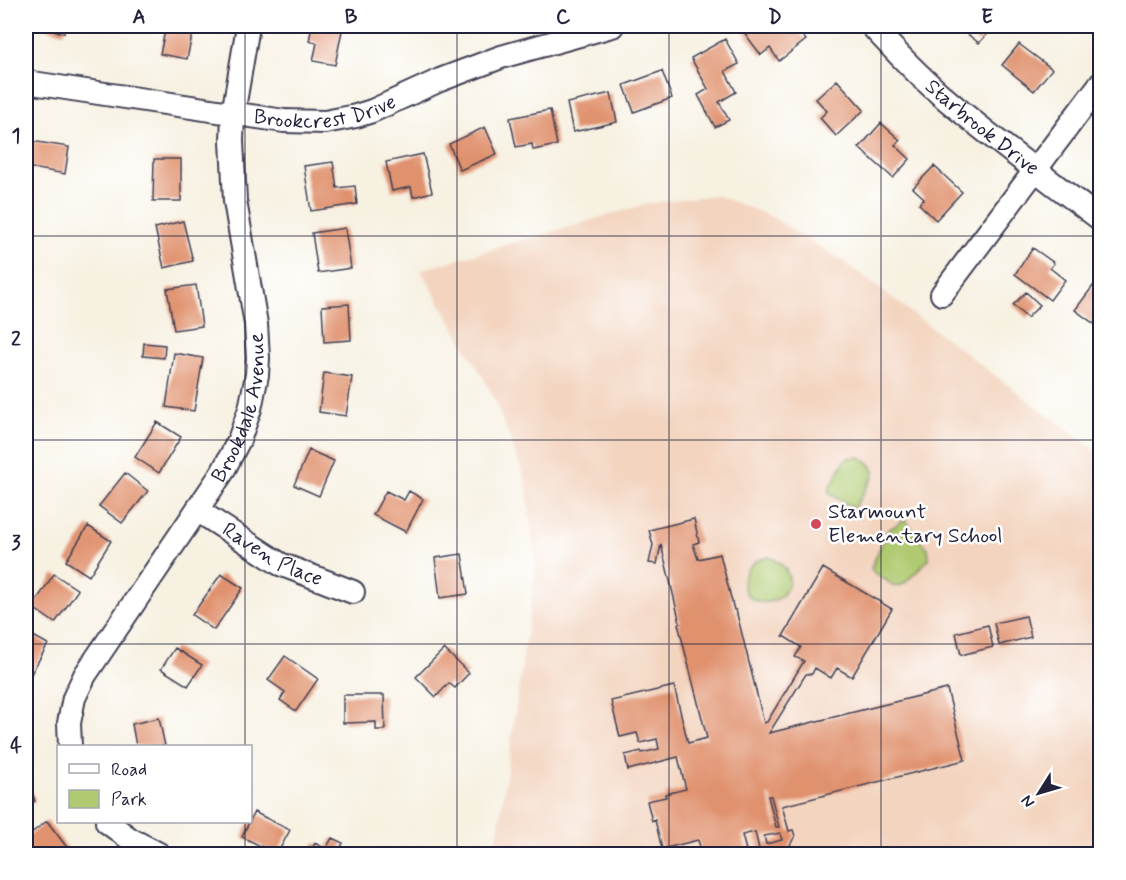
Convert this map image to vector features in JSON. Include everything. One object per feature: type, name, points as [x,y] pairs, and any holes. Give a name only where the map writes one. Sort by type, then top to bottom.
[{"type":"street","name":"Brookdale Avenue","points":[[70,745],[69,723],[74,698],[85,675],[222,473],[239,440],[250,409],[257,375],[256,324],[234,201],[232,141],[233,114],[248,26]]},
{"type":"street","name":"Brookcrest Drive","points":[[26,82],[284,121],[324,122],[372,111],[440,80],[501,57],[612,26]]},
{"type":"street","name":"Starbrook Drive","points":[[872,26],[939,93],[1012,153],[1101,219]]},
{"type":"street","points":[[942,294],[1101,84]]},
{"type":"street","name":"Raven Place","points":[[196,510],[280,564],[353,592]]},
{"type":"street","points":[[108,823],[130,839],[159,855]]},
{"type":"shaded area","name":"Starmount Elementary School","points":[[716,195],[770,216],[840,259],[1100,454],[1100,854],[495,854],[536,567],[526,482],[493,395],[421,270],[650,203]]},
{"type":"green space","points":[[859,457],[872,467],[874,472],[853,508],[830,494],[829,489],[845,460]]},
{"type":"green space","points":[[906,519],[915,535],[928,548],[929,559],[904,584],[893,586],[875,574],[871,568],[888,530]]},
{"type":"green space","points":[[769,557],[784,567],[789,582],[779,598],[768,602],[757,601],[749,597],[745,590],[743,582],[745,574],[758,560]]},
{"type":"building","points":[[38,26],[66,26],[64,33]]},
{"type":"building","points":[[166,26],[194,26],[187,59],[160,54]]},
{"type":"building","points":[[312,26],[343,26],[335,65],[313,61],[317,43],[309,41]]},
{"type":"building","points":[[751,26],[794,26],[806,40],[779,61],[770,48],[761,55],[743,31]]},
{"type":"building","points":[[957,26],[995,26],[979,43]]},
{"type":"building","points":[[725,39],[739,64],[725,71],[736,92],[719,102],[729,120],[715,127],[698,95],[708,89],[691,58]]},
{"type":"building","points":[[1019,44],[1052,69],[1034,91],[1002,65]]},
{"type":"building","points":[[662,71],[672,98],[634,112],[624,85]]},
{"type":"building","points":[[837,80],[864,110],[836,136],[820,118],[827,111],[816,99]]},
{"type":"building","points":[[611,93],[617,122],[573,132],[567,103]]},
{"type":"building","points":[[550,110],[557,145],[533,150],[532,144],[516,147],[510,118]]},
{"type":"building","points":[[881,123],[900,140],[895,145],[910,159],[893,178],[859,148]]},
{"type":"building","points":[[485,127],[497,154],[460,170],[449,144]]},
{"type":"building","points":[[31,141],[69,147],[65,174],[26,167]]},
{"type":"building","points":[[423,154],[432,192],[413,197],[411,187],[392,191],[386,162]]},
{"type":"building","points":[[154,159],[181,159],[181,201],[153,201]]},
{"type":"building","points":[[333,162],[337,188],[355,186],[357,204],[311,211],[304,166]]},
{"type":"building","points":[[934,166],[962,192],[936,220],[919,204],[924,198],[913,188]]},
{"type":"building","points":[[183,221],[193,261],[164,268],[155,228]]},
{"type":"building","points":[[345,228],[351,268],[318,273],[312,233]]},
{"type":"building","points":[[1033,248],[1054,263],[1050,268],[1065,280],[1050,300],[1015,274]]},
{"type":"building","points":[[1096,282],[1100,285],[1100,328],[1075,310]]},
{"type":"building","points":[[196,285],[202,326],[174,330],[167,289]]},
{"type":"building","points":[[1026,292],[1040,305],[1027,318],[1013,305]]},
{"type":"building","points":[[349,304],[351,340],[324,342],[322,306]]},
{"type":"building","points":[[144,343],[165,345],[164,358],[143,356]]},
{"type":"building","points":[[174,353],[203,358],[194,411],[166,407]]},
{"type":"building","points":[[324,373],[352,377],[346,416],[319,412]]},
{"type":"building","points":[[157,422],[181,437],[159,473],[135,457]]},
{"type":"building","points":[[309,450],[334,461],[319,496],[294,485]]},
{"type":"building","points":[[125,473],[148,491],[122,523],[99,506]]},
{"type":"building","points":[[386,491],[404,500],[409,491],[423,499],[406,532],[373,515]]},
{"type":"building","points":[[694,519],[699,542],[693,544],[698,559],[720,554],[764,723],[767,722],[804,661],[795,657],[801,647],[783,636],[823,568],[892,609],[852,677],[837,668],[831,678],[815,668],[812,674],[806,674],[769,733],[947,689],[965,760],[782,806],[789,831],[793,830],[795,836],[785,854],[773,854],[767,851],[760,853],[755,832],[742,835],[747,854],[702,854],[698,840],[662,849],[655,820],[652,821],[647,801],[686,789],[678,757],[628,770],[625,755],[659,749],[657,739],[640,743],[637,733],[620,737],[611,701],[674,686],[688,743],[707,738],[678,624],[680,623],[661,544],[657,564],[649,563],[653,545],[649,530]],"holes":[[[768,796],[771,796],[779,827],[776,827]],[[780,833],[782,840],[766,844],[764,836]]]},
{"type":"building","points":[[88,526],[111,541],[89,576],[66,561]]},
{"type":"building","points":[[462,554],[468,594],[440,598],[435,558]]},
{"type":"building","points":[[54,574],[78,590],[55,623],[32,607]]},
{"type":"building","points":[[221,574],[243,588],[214,630],[192,615]]},
{"type":"building","points":[[1026,616],[1031,637],[999,645],[994,623]]},
{"type":"building","points":[[988,625],[993,647],[961,655],[956,633]]},
{"type":"building","points":[[26,632],[48,644],[27,681],[26,680]]},
{"type":"building","points":[[175,648],[202,665],[188,686],[161,669]]},
{"type":"building","points":[[444,649],[469,673],[455,688],[449,683],[436,697],[416,677]]},
{"type":"building","points":[[285,656],[318,679],[296,711],[280,700],[285,692],[268,680]]},
{"type":"building","points":[[343,695],[384,695],[385,730],[376,730],[376,722],[343,723]]},
{"type":"building","points":[[159,718],[165,745],[136,745],[132,724]]},
{"type":"building","points":[[26,774],[35,801],[26,805]]},
{"type":"building","points":[[254,812],[290,830],[277,854],[242,837],[249,823],[252,823]]},
{"type":"building","points":[[47,821],[72,854],[32,854],[26,845],[26,837]]},
{"type":"building","points":[[332,838],[343,843],[338,854],[309,854],[315,843],[326,849]]},
{"type":"place","name":"Starmount Elementary School","points":[[816,524]]}]
